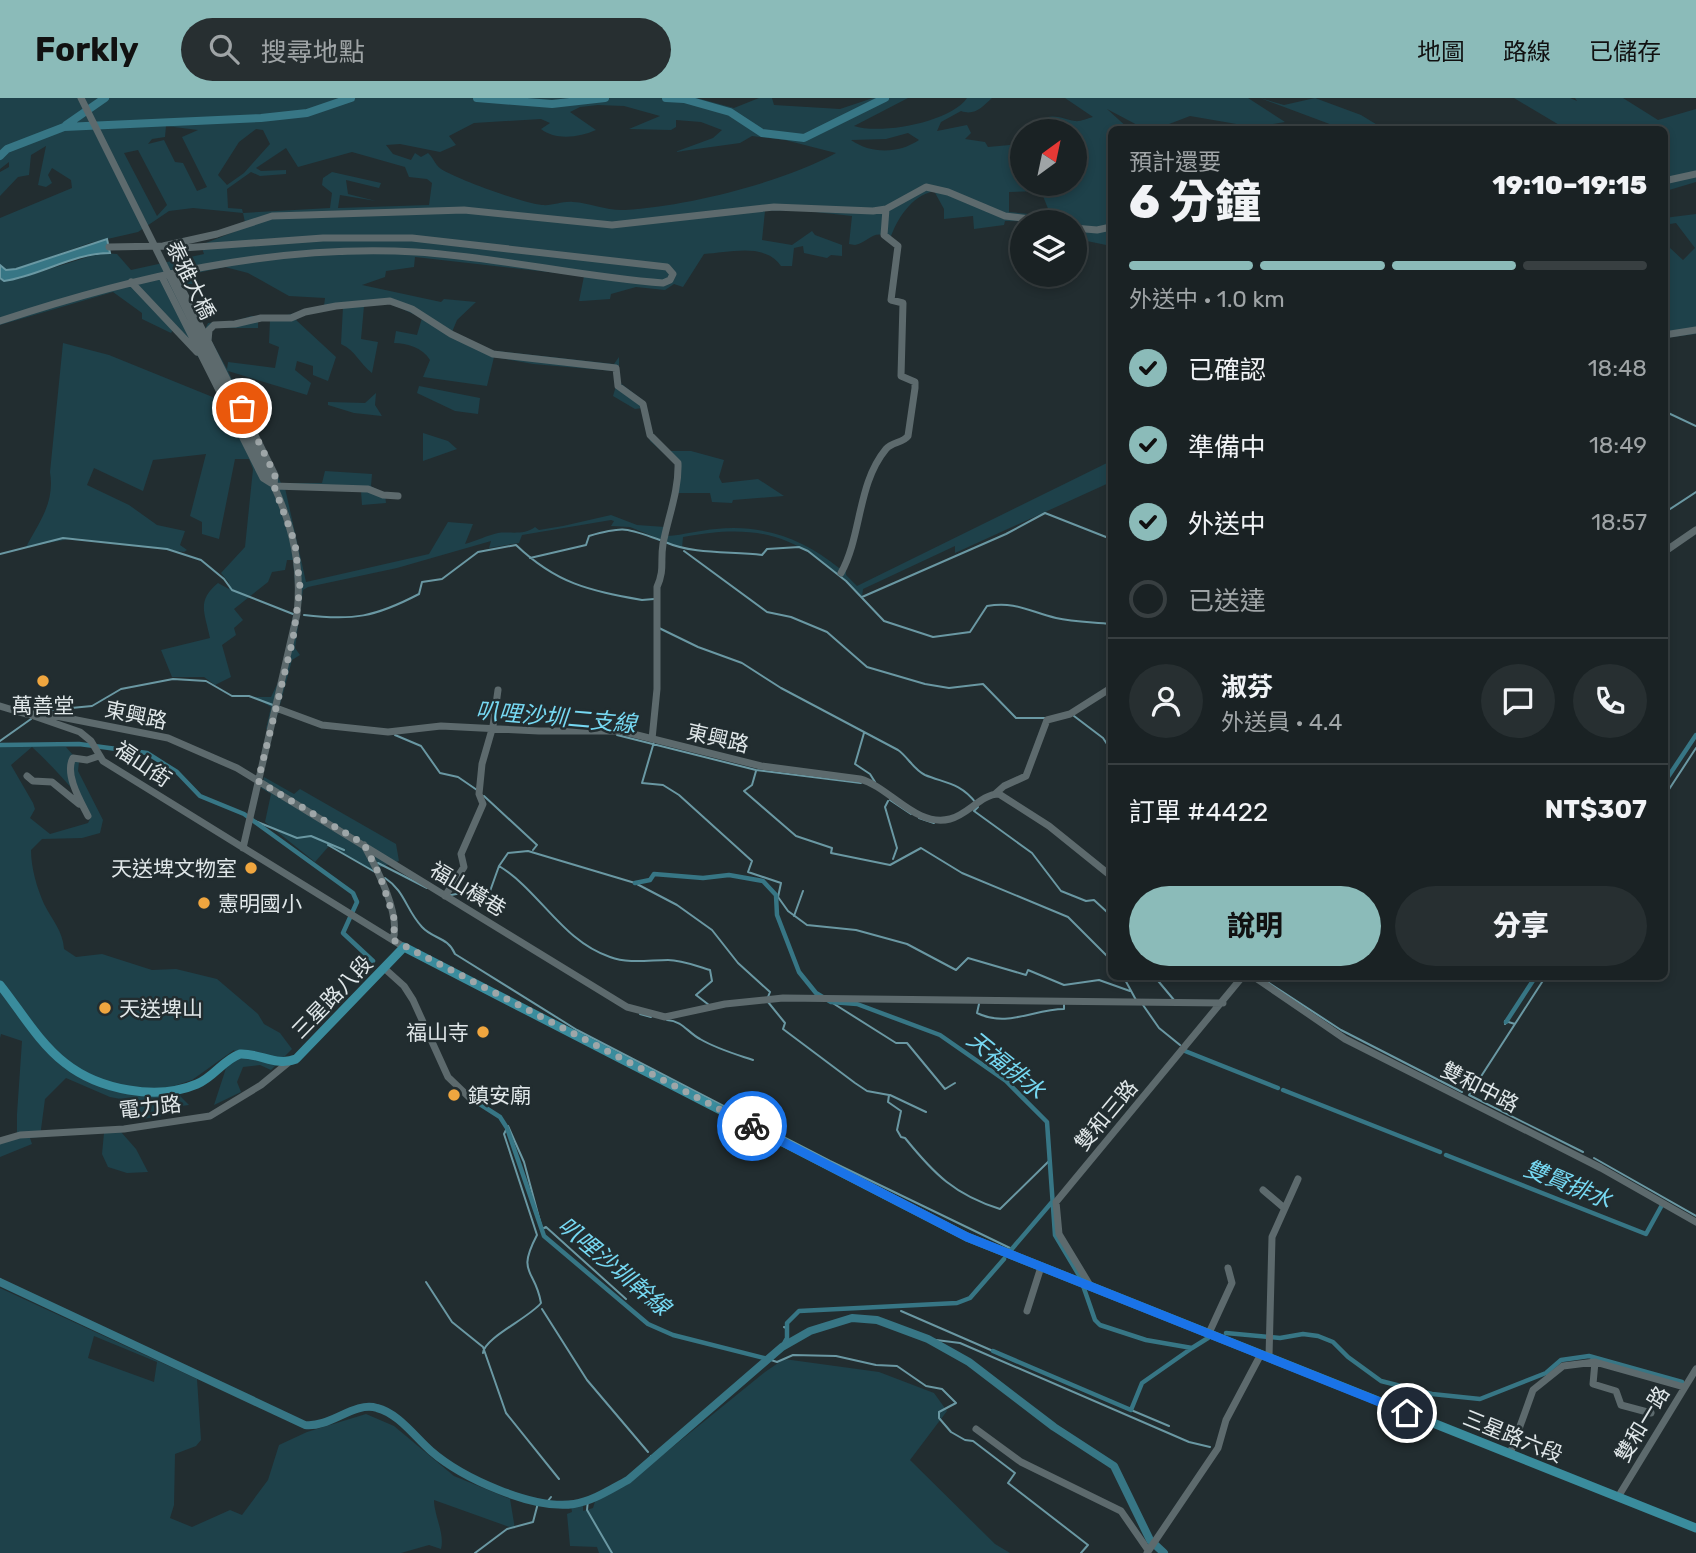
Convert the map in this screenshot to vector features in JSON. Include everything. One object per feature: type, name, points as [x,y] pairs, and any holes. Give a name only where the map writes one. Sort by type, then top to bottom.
[{"type":"main road","name":"三星路八段","points":[[0,985],[66,1065],[124,1090],[145,1094],[195,1085],[240,1054],[289,1062],[310,1048],[404,947]]},
{"type":"main road","name":"三星路六段","points":[[404,947],[967,1237],[1696,1528]]},
{"type":"street","name":"泰雅大橋","points":[[80,98],[274,486]]},
{"type":"street","points":[[1668,180],[1696,174]]},
{"type":"street","points":[[163,246],[217,234],[272,216],[432,209],[612,225],[774,207],[860,212],[886,209],[919,189],[932,187],[1010,217]]},
{"type":"street","points":[[841,573],[852,549],[872,475],[887,448],[908,436],[915,388],[915,382],[901,376],[903,303],[891,300],[898,246],[884,234],[886,209]]},
{"type":"street","points":[[1087,229],[1108,228]]},
{"type":"street","points":[[0,321],[131,282],[257,258],[365,251],[460,256],[663,283],[670,280],[673,274],[667,267],[412,238],[323,238],[183,248],[109,247]]},
{"type":"street","points":[[175,275],[275,475],[274,486],[292,528],[300,587],[295,627],[243,848]]},
{"type":"street","points":[[162,277],[263,478],[274,486],[368,489],[383,495],[398,496]]},
{"type":"street","points":[[131,282],[204,360]]},
{"type":"street","points":[[208,341],[209,330],[214,325],[235,324],[261,318],[291,318],[305,312],[336,306],[390,301],[412,309],[451,334],[493,354],[616,368],[618,386],[644,406],[652,439],[678,463],[675,497],[662,548],[663,575],[657,587],[657,690],[652,739]]},
{"type":"street","points":[[1668,334],[1696,330]]},
{"type":"street","points":[[1668,549],[1696,530]]},
{"type":"street","points":[[445,897],[464,867],[461,854],[483,804],[479,794],[482,764],[493,726],[498,690]]},
{"type":"street","points":[[995,794],[1004,786],[1026,776],[1047,720],[1070,714],[1108,690]]},
{"type":"street","name":"東興路","points":[[0,706],[26,714],[41,713],[167,738],[205,752],[258,781]]},
{"type":"street","name":"東興路","points":[[276,708],[322,725],[388,732],[441,726],[493,726],[539,731],[621,731],[761,766],[871,782],[915,812],[938,819],[957,816],[995,794]]},
{"type":"street","name":"福山街","points":[[26,714],[73,728],[96,748],[103,761],[404,947]]},
{"type":"street","points":[[27,776],[33,781],[43,779],[52,782],[86,813],[77,796],[71,760],[78,757],[87,760],[96,748]]},
{"type":"street","name":"福山橫巷","points":[[258,781],[627,1007],[665,1017],[755,1000],[827,998],[1218,1002]]},
{"type":"street","points":[[995,794],[1008,798],[1049,826],[1108,874]]},
{"type":"street","points":[[364,844],[395,921],[393,940]]},
{"type":"street","points":[[373,862],[384,857]]},
{"type":"street","points":[[384,968],[404,986],[413,1000],[448,1077],[472,1101]]},
{"type":"street","name":"雙和三路","points":[[1084,1284],[1059,1234],[1056,1202],[1218,1002],[1239,980]]},
{"type":"street","name":"雙和中路","points":[[1260,980],[1345,1039],[1601,1168],[1696,1222]]},
{"type":"street","name":"電力路","points":[[0,1141],[20,1135],[124,1129],[210,1116],[261,1086],[289,1062]]},
{"type":"street","points":[[976,1429],[1021,1462],[1121,1511],[1149,1550],[1218,1448],[1226,1420],[1265,1356],[1269,1333],[1272,1237],[1298,1179]]},
{"type":"street","points":[[1263,1190],[1283,1208]]},
{"type":"street","points":[[1027,1311],[1041,1267]]},
{"type":"street","points":[[1212,1335],[1232,1283],[1228,1268]]},
{"type":"street","points":[[1595,1362],[1592,1384],[1616,1391],[1621,1405],[1651,1413]]},
{"type":"street","points":[[1510,1454],[1536,1386],[1549,1380],[1563,1366],[1595,1362],[1684,1387]]},
{"type":"street","name":"雙和一路","points":[[1618,1497],[1696,1369]]},
{"type":"shaded area","points":[[0,98],[697,98],[734,108],[759,98],[772,98],[774,105],[840,109],[873,98],[908,98],[854,126],[881,129],[931,120],[946,114],[967,98],[992,98],[978,110],[961,111],[941,122],[937,131],[967,125],[971,133],[965,139],[985,142],[988,147],[1010,145],[1010,221],[1005,221],[1004,225],[974,229],[973,216],[944,219],[944,209],[934,191],[918,198],[906,209],[890,239],[880,234],[855,245],[849,244],[852,216],[797,210],[765,211],[762,240],[792,245],[812,231],[815,235],[842,245],[842,256],[831,255],[827,258],[804,253],[803,246],[794,248],[792,266],[781,266],[766,254],[756,251],[704,254],[683,287],[674,284],[665,290],[636,287],[611,294],[610,299],[579,301],[584,276],[415,257],[414,267],[386,271],[385,277],[362,285],[441,302],[444,299],[476,302],[457,320],[452,332],[488,350],[614,364],[619,357],[619,382],[644,401],[649,430],[669,451],[691,451],[724,460],[719,477],[722,483],[758,479],[784,496],[733,500],[732,503],[712,502],[710,493],[678,493],[667,536],[733,528],[766,531],[812,549],[839,568],[846,565],[846,575],[857,586],[1108,462],[1108,483],[955,553],[955,546],[863,589],[862,597],[821,561],[782,539],[738,531],[712,533],[683,537],[682,548],[630,527],[611,526],[614,521],[611,520],[522,535],[519,543],[489,548],[491,541],[397,568],[308,587],[303,590],[295,648],[300,655],[292,660],[273,731],[266,729],[271,707],[254,697],[271,697],[281,676],[296,596],[293,560],[287,560],[285,570],[272,572],[268,582],[234,609],[243,620],[234,628],[236,635],[222,645],[231,677],[215,685],[204,677],[172,677],[161,650],[210,638],[204,602],[218,583],[229,589],[229,583],[221,573],[245,547],[253,469],[249,459],[235,459],[219,539],[202,534],[202,522],[190,516],[206,454],[153,460],[143,491],[94,468],[87,485],[129,505],[157,525],[185,531],[180,545],[187,550],[184,552],[75,538],[26,547],[45,511],[50,493],[63,343],[109,355],[220,400],[202,361],[173,330],[171,333],[142,319],[142,313],[113,292],[0,325],[0,278],[5,281],[18,279],[100,253],[117,254],[131,270],[204,254],[201,245],[246,227],[243,213],[193,208],[169,211],[138,232],[90,243],[16,269],[6,270],[0,265],[0,218],[72,188],[71,180],[52,168],[48,175],[52,183],[46,187],[38,185],[46,146],[31,155],[29,175],[18,177],[0,196],[0,172],[9,167],[9,162],[0,169]],"holes":[[[624,106],[660,116],[629,129],[671,130],[676,127],[676,120],[701,122],[722,130],[713,138],[675,152],[740,143],[752,136],[785,140],[836,153],[789,174],[734,191],[677,204],[618,210],[580,203],[542,205],[519,200],[450,174],[439,167],[428,153],[421,157],[415,153],[411,160],[393,154],[386,145],[400,144],[440,152],[456,145],[449,136],[474,123],[541,119],[550,123],[541,129],[547,133],[576,136],[596,130],[570,112],[580,107]],[[166,126],[198,130],[182,137],[207,187],[197,191],[183,163],[175,162],[164,140],[148,144],[152,139],[165,137]],[[256,129],[263,130],[270,144],[244,173],[227,185],[218,175],[239,142]],[[908,133],[919,140],[894,150],[867,148],[851,140],[886,139]],[[286,148],[298,167],[352,152],[405,167],[409,177],[427,179],[432,183],[429,205],[338,208],[340,195],[376,201],[348,194],[346,180],[379,188],[381,183],[332,172],[323,178],[322,185],[332,193],[330,208],[243,213],[242,209],[228,208],[227,189],[251,172],[260,176],[286,174],[286,170],[261,171],[256,168]],[[138,150],[167,205],[157,216],[124,153]],[[225,267],[248,273],[289,296],[325,298],[324,306],[283,316],[251,316],[236,321],[208,323],[205,329],[183,284],[197,284],[197,273]],[[389,303],[422,318],[417,335],[396,331],[394,343],[414,347],[427,356],[430,360],[423,377],[487,386],[494,357],[533,364],[614,371],[616,386],[613,396],[635,409],[643,408],[650,441],[676,464],[674,495],[665,527],[637,525],[611,515],[539,530],[535,527],[521,532],[498,533],[465,544],[473,524],[448,522],[429,554],[306,582],[285,488],[361,491],[362,505],[386,503],[385,494],[371,486],[372,474],[325,471],[322,483],[281,483],[228,371],[307,395],[311,383],[295,370],[297,361],[313,366],[313,375],[328,381],[336,357],[296,320],[301,316],[343,307],[341,344],[372,373],[378,342],[361,339],[364,306]],[[258,320],[270,320],[269,343],[279,347],[275,368],[228,362],[227,369],[211,340],[212,328],[258,328]]]},
{"type":"shaded area","points":[[1065,98],[1248,98],[1285,122],[1248,126],[1190,116],[1164,126],[1139,126],[1107,109],[1126,126],[1108,126],[1108,245],[1087,241],[1087,210],[1049,210],[1043,196],[1087,196],[1085,119],[1093,117]]},
{"type":"shaded area","points":[[1260,98],[1284,105],[1315,98],[1361,115],[1379,126],[1335,126]]},
{"type":"shaded area","points":[[1514,98],[1570,98],[1577,101],[1575,98],[1623,98],[1658,120],[1696,109],[1696,182],[1668,190],[1668,126],[1561,126]]},
{"type":"shaded area","points":[[1696,214],[1696,334],[1668,338],[1668,243],[1683,260],[1695,248],[1676,223],[1668,224],[1668,218]]},
{"type":"shaded area","points":[[107,239],[110,253],[83,257],[4,281],[0,278],[0,265],[6,270],[16,269]]},
{"type":"shaded area","points":[[419,386],[480,398],[478,414],[455,411],[417,393]]},
{"type":"shaded area","points":[[376,393],[375,405],[382,416],[354,413],[328,405],[328,402],[365,403]]},
{"type":"shaded area","points":[[423,433],[448,441],[457,449],[423,461]]},
{"type":"shaded area","points":[[0,746],[66,747],[79,762],[78,771],[103,820],[100,833],[82,838],[42,839],[31,850],[39,891],[59,931],[64,949],[76,957],[102,954],[152,970],[176,969],[217,979],[258,1014],[264,1024],[280,1033],[292,1049],[271,1070],[260,1065],[243,1067],[237,1082],[241,1092],[214,1105],[227,1065],[238,1055],[234,1050],[192,1080],[177,1085],[181,1097],[189,1105],[165,1108],[162,1116],[143,1119],[137,1102],[110,1097],[66,1078],[45,1099],[40,1137],[30,1138],[32,1144],[0,1157],[0,1138],[17,1133],[22,1041],[1,1034],[0,1038]],"holes":[[[32,747],[80,799],[91,817],[88,823],[50,834],[30,818],[35,809],[33,803],[11,765]]]},
{"type":"shaded area","points":[[264,777],[294,794],[300,789],[396,844],[399,861],[372,870],[329,846],[315,862],[265,822],[271,794],[261,788]]},
{"type":"shaded area","points":[[121,1132],[136,1149],[148,1172],[127,1173],[108,1167],[102,1154],[104,1133]]},
{"type":"shaded area","points":[[0,1288],[197,1379],[201,1440],[196,1446],[175,1454],[174,1505],[170,1518],[192,1527],[230,1510],[242,1515],[268,1480],[279,1445],[307,1432],[366,1414],[394,1426],[454,1476],[510,1499],[515,1529],[434,1500],[442,1537],[441,1549],[429,1545],[401,1553],[0,1553]],"holes":[[[94,1336],[157,1362],[154,1382],[88,1358]]]},
{"type":"shaded area","points":[[784,1359],[879,1372],[934,1393],[947,1411],[910,1460],[995,1544],[1010,1553],[599,1553],[597,1547],[570,1546],[567,1514],[572,1512],[571,1506],[583,1504],[583,1511],[593,1508],[596,1498],[622,1488]]},
{"type":"waterway","points":[[66,125],[105,98]]},
{"type":"waterway","points":[[0,156],[7,149],[64,127],[261,118],[307,113],[351,98]]},
{"type":"waterway","points":[[477,98],[552,104],[605,98]]},
{"type":"waterway","points":[[666,98],[684,99],[730,112],[762,133],[804,138],[885,98]]},
{"type":"waterway","points":[[1668,413],[1696,426]]},
{"type":"waterway","points":[[1668,510],[1696,492]]},
{"type":"waterway","points":[[862,597],[1006,534],[1045,513],[1108,538]]},
{"type":"waterway","points":[[530,558],[586,545],[589,536],[610,531],[632,531],[660,540]]},
{"type":"waterway","points":[[0,554],[63,538],[167,549],[201,560],[224,579],[232,590],[293,614]]},
{"type":"waterway","points":[[665,542],[700,551],[762,555],[767,549],[799,547],[846,581],[884,621],[933,637],[970,632],[987,606],[997,605],[1015,606],[1063,619],[1108,624]]},
{"type":"waterway","points":[[304,615],[350,617],[389,608],[419,594],[422,582],[442,579],[478,552],[516,545],[545,569],[574,583],[642,600],[654,599]]},
{"type":"waterway","points":[[684,551],[767,612],[791,617],[827,632],[867,667],[949,688],[983,684],[1016,718],[1045,718]]},
{"type":"waterway","points":[[659,628],[698,647],[742,663],[781,688],[898,750],[925,775],[958,787],[976,803]]},
{"type":"waterway","name":"叭哩沙圳二支線","points":[[40,711],[92,706],[121,689],[173,679],[206,681],[232,696],[249,696],[273,705]]},
{"type":"waterway","points":[[1074,716],[1103,738],[1108,746]]},
{"type":"waterway","name":"叭哩沙圳二支線","points":[[0,741],[31,719]]},
{"type":"waterway","points":[[864,733],[855,764],[870,774],[875,782]]},
{"type":"waterway","points":[[395,735],[421,746],[440,773],[458,777],[477,790]]},
{"type":"waterway","name":"叭哩沙圳二支線","points":[[617,735],[756,770],[861,783]]},
{"type":"waterway","points":[[1668,777],[1696,735]]},
{"type":"waterway","points":[[654,742],[642,783],[663,785],[679,795],[752,861],[748,872],[781,883],[778,897],[788,911],[807,925],[856,930],[907,944],[956,970],[968,958],[1026,975],[1028,970],[1064,985],[1099,980],[1130,991]]},
{"type":"waterway","name":"叭哩沙圳幹線","points":[[0,745],[79,744],[147,753],[177,772],[200,796],[244,814],[353,893],[357,902],[343,933],[373,961]]},
{"type":"waterway","points":[[1668,791],[1696,748]]},
{"type":"waterway","name":"叭哩沙圳二支線","points":[[756,771],[752,785],[744,791],[796,836],[832,848],[831,853],[890,865],[921,848],[962,873],[1068,917],[1108,957]]},
{"type":"waterway","points":[[484,796],[537,845],[533,850]]},
{"type":"waterway","points":[[890,800],[911,814]]},
{"type":"waterway","points":[[888,801],[885,807],[897,848],[893,859]]},
{"type":"waterway","points":[[978,807],[974,811],[1032,853],[1061,891],[1086,901],[1094,900],[1108,915]]},
{"type":"waterway","points":[[919,818],[934,823]]},
{"type":"waterway","points":[[255,821],[297,838],[311,836],[344,850]]},
{"type":"waterway","points":[[328,845],[375,872]]},
{"type":"waterway","points":[[499,866],[508,853],[528,851],[635,883],[677,905],[712,930],[738,963],[770,992],[768,997]]},
{"type":"waterway","points":[[378,863],[427,888]]},
{"type":"waterway","points":[[451,895],[472,891],[489,894],[499,866],[514,876],[565,928],[593,950],[624,960],[673,960],[710,970],[712,981],[696,995],[709,1005]]},
{"type":"waterway","name":"天福排水","points":[[635,883],[650,880],[654,874],[703,878],[729,875],[763,881],[776,895],[777,915],[799,972],[816,993],[831,1002],[857,1004],[940,1035],[1006,1081],[1047,1122],[1055,1235],[1080,1277],[1095,1320],[1100,1325],[1146,1340],[1192,1348],[1208,1338]]},
{"type":"waterway","points":[[385,878],[397,889],[422,927],[448,944],[455,954],[577,1030],[830,1161],[1012,1249]]},
{"type":"waterway","points":[[794,916],[803,891]]},
{"type":"waterway","name":"叭哩沙圳二支線","points":[[1125,980],[1136,1000]]},
{"type":"waterway","points":[[1157,980],[1174,1000]]},
{"type":"waterway","points":[[1506,1022],[1533,980]]},
{"type":"waterway","points":[[1543,980],[1469,1095],[1583,1152]]},
{"type":"waterway","points":[[1266,981],[1341,1030],[1462,1092]]},
{"type":"waterway","points":[[768,1002],[785,1023],[783,1029],[867,1091],[889,1095],[888,1102],[901,1111],[897,1130],[901,1137],[905,1138],[946,1182],[970,1197],[1000,1209],[1050,1160]]},
{"type":"waterway","points":[[831,1002],[896,1043],[907,1043],[945,1089],[955,1083]]},
{"type":"waterway","points":[[979,1004],[977,1013],[999,1019],[1064,1009],[1064,1005]]},
{"type":"waterway","name":"叭哩沙圳二支線","points":[[1143,1005],[1159,1028],[1180,1045]]},
{"type":"waterway","points":[[640,1014],[651,1017]]},
{"type":"waterway","points":[[667,1020],[681,1025],[713,1046],[753,1060]]},
{"type":"waterway","points":[[1505,1021],[1515,1024]]},
{"type":"waterway","name":"雙賢排水","points":[[1185,1051],[1278,1088]]},
{"type":"waterway","name":"雙賢排水","points":[[1283,1090],[1440,1152]]},
{"type":"waterway","points":[[890,1095],[926,1112]]},
{"type":"waterway","name":"叭哩沙圳幹線","points":[[475,1101],[500,1117],[507,1128],[544,1236],[648,1324],[673,1335],[768,1359]]},
{"type":"waterway","name":"叭哩沙圳幹線","points":[[508,1126],[524,1162],[542,1229],[546,1227],[626,1299]]},
{"type":"waterway","points":[[483,1353],[491,1341],[541,1303],[527,1265],[537,1235],[504,1134],[507,1128]]},
{"type":"waterway","name":"雙賢排水","points":[[1446,1155],[1646,1234],[1662,1205]]},
{"type":"waterway","points":[[1594,1158],[1696,1216]]},
{"type":"waterway","points":[[1011,1250],[1052,1202]]},
{"type":"waterway","points":[[782,1347],[787,1338],[787,1323],[799,1311],[957,1303],[970,1298],[1004,1259]]},
{"type":"waterway","points":[[0,1282],[305,1425],[324,1423],[360,1408],[385,1411],[399,1420],[431,1451],[461,1472],[519,1497],[557,1505],[588,1500],[628,1480],[782,1347],[810,1331],[852,1318],[877,1320],[928,1339],[969,1362],[1054,1427],[1114,1466],[1150,1540],[1164,1553]]},
{"type":"waterway","points":[[426,1282],[452,1322],[483,1347],[506,1413],[559,1479]]},
{"type":"waterway","points":[[542,1309],[587,1380],[648,1452]]},
{"type":"waterway","points":[[901,1311],[993,1351]]},
{"type":"waterway","name":"天福排水","points":[[1226,1333],[1280,1338],[1303,1334],[1318,1336],[1333,1342],[1348,1357],[1381,1381],[1432,1394],[1480,1399],[1546,1373],[1561,1360],[1589,1356],[1682,1382]]},
{"type":"waterway","points":[[928,1339],[960,1343],[1189,1442],[1210,1447]]},
{"type":"waterway","points":[[993,1351],[1131,1410],[1142,1383],[1192,1348]]},
{"type":"waterway","points":[[768,1359],[777,1362],[793,1355],[836,1356],[876,1365],[897,1366],[926,1386],[942,1389],[956,1403],[939,1412],[939,1418],[951,1432],[965,1440],[973,1441],[1015,1473],[1008,1483],[1088,1545],[1081,1553]]},
{"type":"waterway","points":[[1131,1410],[1169,1426]]},
{"type":"waterway","points":[[547,1502],[551,1497]]},
{"type":"waterway","points":[[588,1500],[587,1510],[612,1553]]},
{"type":"waterway","points":[[475,1553],[507,1529],[533,1522],[538,1503]]},
{"type":"way so far","points":[[242,408],[275,475],[274,486],[292,528],[300,587],[293,639],[258,781],[364,844],[380,876],[395,921],[396,932],[393,940],[752,1126]]},
{"type":"place","name":"萬善堂","points":[[43,681]]},
{"type":"place","name":"天送埤文物室","points":[[251,868]]},
{"type":"place","name":"憲明國小","points":[[204,903]]},
{"type":"place","name":"天送埤山","points":[[105,1008]]},
{"type":"place","name":"福山寺","points":[[483,1032]]},
{"type":"place","name":"鎮安廟","points":[[454,1095]]},
{"type":"route","points":[[752,1126],[967,1237],[1407,1413]]}]
